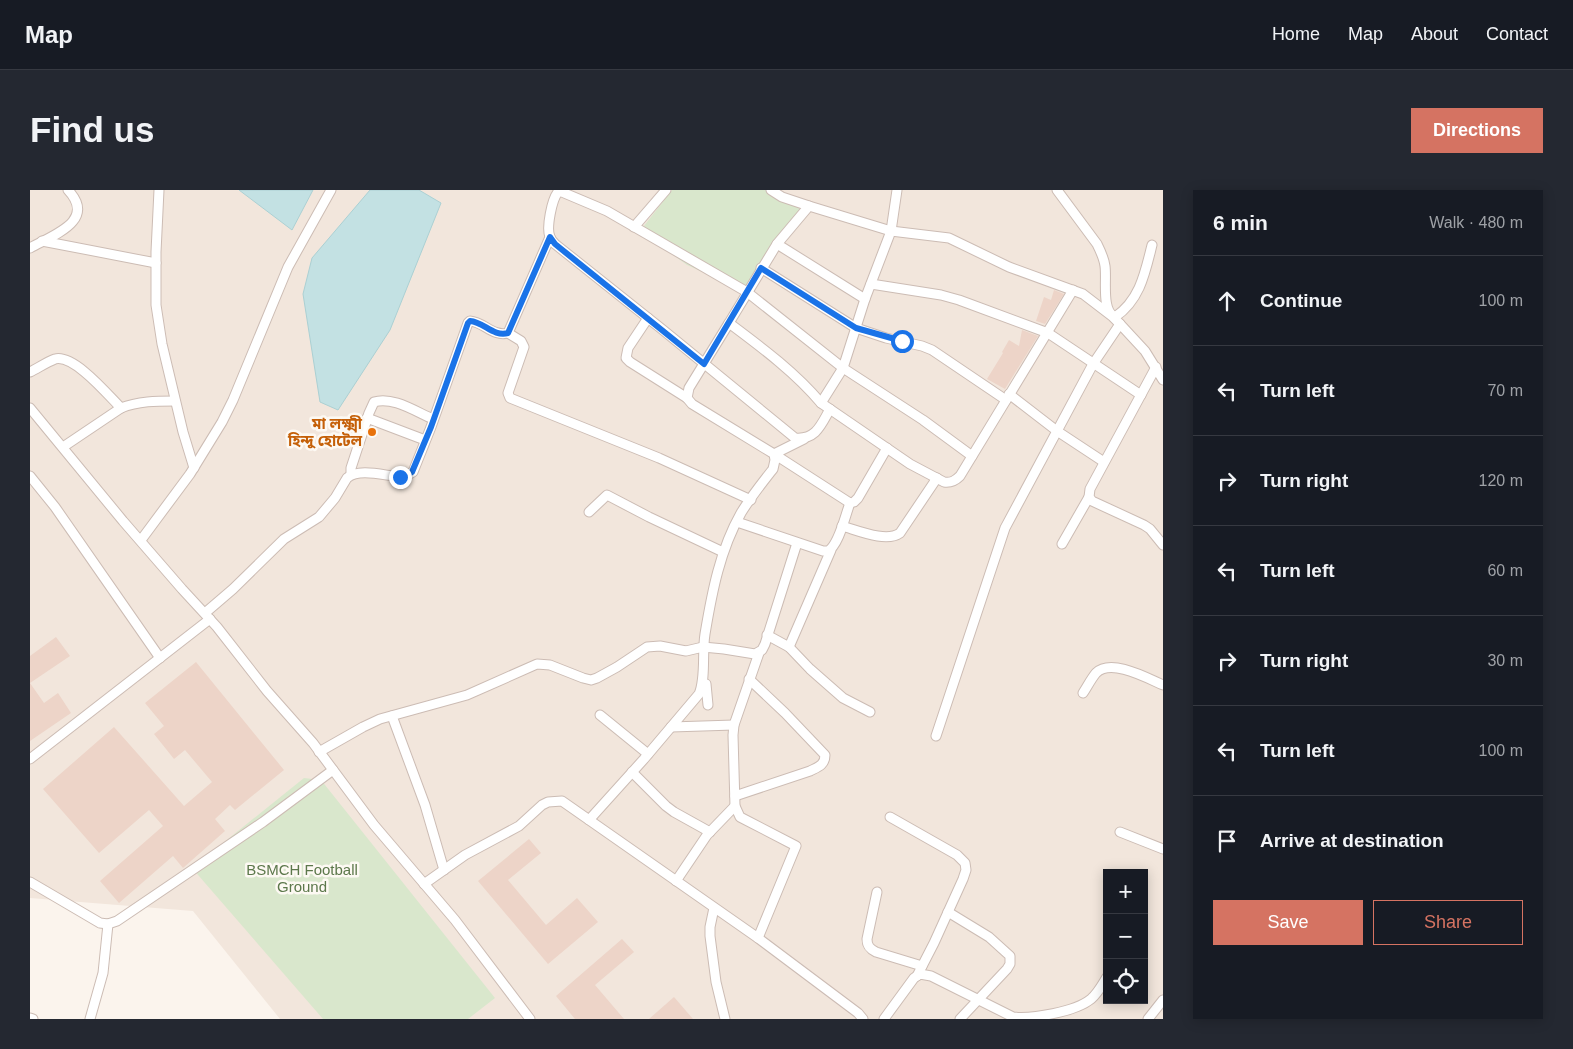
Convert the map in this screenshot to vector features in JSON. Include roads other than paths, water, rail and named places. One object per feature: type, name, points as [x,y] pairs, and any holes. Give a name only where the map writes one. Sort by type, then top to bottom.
[{"type":"street","points":[[30,248],[64,229],[78,216],[78,208],[74,197],[68,190]]},
{"type":"street","points":[[159,190],[156,306],[162,344],[182,432],[194,468]]},
{"type":"street","points":[[140,540],[194,468],[222,422],[288,268],[331,190]]},
{"type":"street","points":[[634,227],[666,190]]},
{"type":"street","points":[[771,190],[782,197],[891,230],[949,238],[1009,266],[1082,294],[1117,320]]},
{"type":"street","points":[[821,403],[843,368],[865,299],[891,230],[897,190]]},
{"type":"street","points":[[1057,190],[1097,244],[1102,254],[1106,269],[1106,306],[1109,314],[1146,351],[1163,380]]},
{"type":"street","points":[[804,438],[795,438],[555,244],[549,233],[553,201],[558,192],[569,194],[607,211],[747,292],[843,368],[923,420],[972,456]]},
{"type":"street","points":[[687,398],[689,388],[761,268],[777,244],[809,206]]},
{"type":"street","points":[[508,333],[550,237]]},
{"type":"street","points":[[42,241],[156,263]]},
{"type":"street","points":[[777,244],[865,299]]},
{"type":"street","points":[[936,736],[1005,528],[1117,320],[1115,317],[1124,310],[1142,285],[1152,245]]},
{"type":"street","points":[[761,268],[856,328],[932,350],[1007,397],[1104,462]]},
{"type":"street","points":[[871,284],[941,295],[1048,333],[1141,395]]},
{"type":"street","points":[[728,323],[764,349],[821,403],[910,464],[944,482],[956,481],[1073,290]]},
{"type":"street","points":[[648,318],[628,348],[626,358],[630,362],[687,398],[692,404],[850,503]]},
{"type":"street","points":[[30,760],[160,658],[208,616],[284,539],[319,517],[351,474],[361,472],[404,477],[412,472],[470,321],[498,334],[508,333],[524,343],[508,393],[510,398],[659,458],[751,500]]},
{"type":"street","points":[[30,372],[56,359],[66,360],[78,367],[121,408]]},
{"type":"street","points":[[1062,544],[1089,497],[1090,489],[1156,367]]},
{"type":"street","points":[[351,474],[351,468],[374,402],[381,400],[397,403],[433,419]]},
{"type":"street","points":[[63,448],[121,408],[130,404],[175,401]]},
{"type":"street","points":[[30,408],[140,540],[208,616],[267,691],[319,752],[374,825],[455,920],[530,1019]]},
{"type":"street","points":[[774,454],[814,434],[830,409]]},
{"type":"street","points":[[367,418],[425,440]]},
{"type":"street","points":[[789,648],[831,550],[838,538],[850,503],[858,498],[887,448]]},
{"type":"street","points":[[589,820],[699,694],[703,684],[703,647],[710,602],[723,552],[737,522],[773,469],[774,454]]},
{"type":"street","points":[[30,476],[55,507],[160,658]]},
{"type":"street","points":[[842,526],[884,537],[896,536],[900,533],[937,478]]},
{"type":"street","points":[[589,512],[608,495],[649,517],[723,552]]},
{"type":"street","points":[[1089,497],[1092,501],[1144,525],[1150,529],[1163,545]]},
{"type":"street","points":[[737,522],[822,551],[831,550]]},
{"type":"street","points":[[758,938],[796,846],[740,817],[735,806],[733,735],[734,725],[749,679],[759,653],[762,650],[797,543]]},
{"type":"street","points":[[767,635],[789,648],[843,698],[870,712]]},
{"type":"street","points":[[319,752],[380,719],[467,695],[537,664],[550,664],[591,680],[617,667],[647,647],[660,646],[686,651],[703,647],[729,649],[749,654],[759,653]]},
{"type":"street","points":[[1083,693],[1096,673],[1104,668],[1112,667],[1163,685]]},
{"type":"street","points":[[735,796],[810,771],[821,765],[825,760],[825,755],[786,713],[749,679]]},
{"type":"street","points":[[703,684],[706,684],[708,705]]},
{"type":"street","points":[[600,715],[648,754]]},
{"type":"street","points":[[392,716],[425,805],[444,870]]},
{"type":"street","points":[[671,727],[734,725]]},
{"type":"street","points":[[30,882],[100,923],[108,924],[117,921],[263,822],[333,770]]},
{"type":"street","points":[[632,772],[666,806],[710,832]]},
{"type":"street","points":[[424,884],[465,855],[519,826],[542,805],[548,802],[562,801],[758,938],[858,1012],[863,1019]]},
{"type":"street","points":[[676,881],[710,832],[735,806]]},
{"type":"street","points":[[884,1019],[917,976],[966,870],[965,864],[957,855],[890,817]]},
{"type":"street","points":[[1120,832],[1163,850]]},
{"type":"street","points":[[877,892],[867,939],[868,946],[876,952],[922,966]]},
{"type":"street","points":[[714,908],[710,936],[716,982],[725,1019]]},
{"type":"street","points":[[948,912],[989,937],[1010,956],[1010,964],[960,1019]]},
{"type":"street","points":[[90,1019],[103,973],[108,924]]},
{"type":"street","points":[[917,976],[925,974],[931,976],[1018,1018],[1056,1016],[1067,1012],[1089,1001],[1103,983]]},
{"type":"street","points":[[1148,1019],[1163,1000]]},
{"type":"water","points":[[239,190],[313,190],[292,230]]},
{"type":"water","points":[[370,190],[419,190],[441,203],[390,330],[338,410],[320,402],[303,294],[312,258]]},
{"type":"place","name":"মা লক্ষ্মী হিন্দু হোটেল","points":[[372,432]]},
{"type":"park label","name":"BSMCH Football Ground","points":[[302,878]]}]
